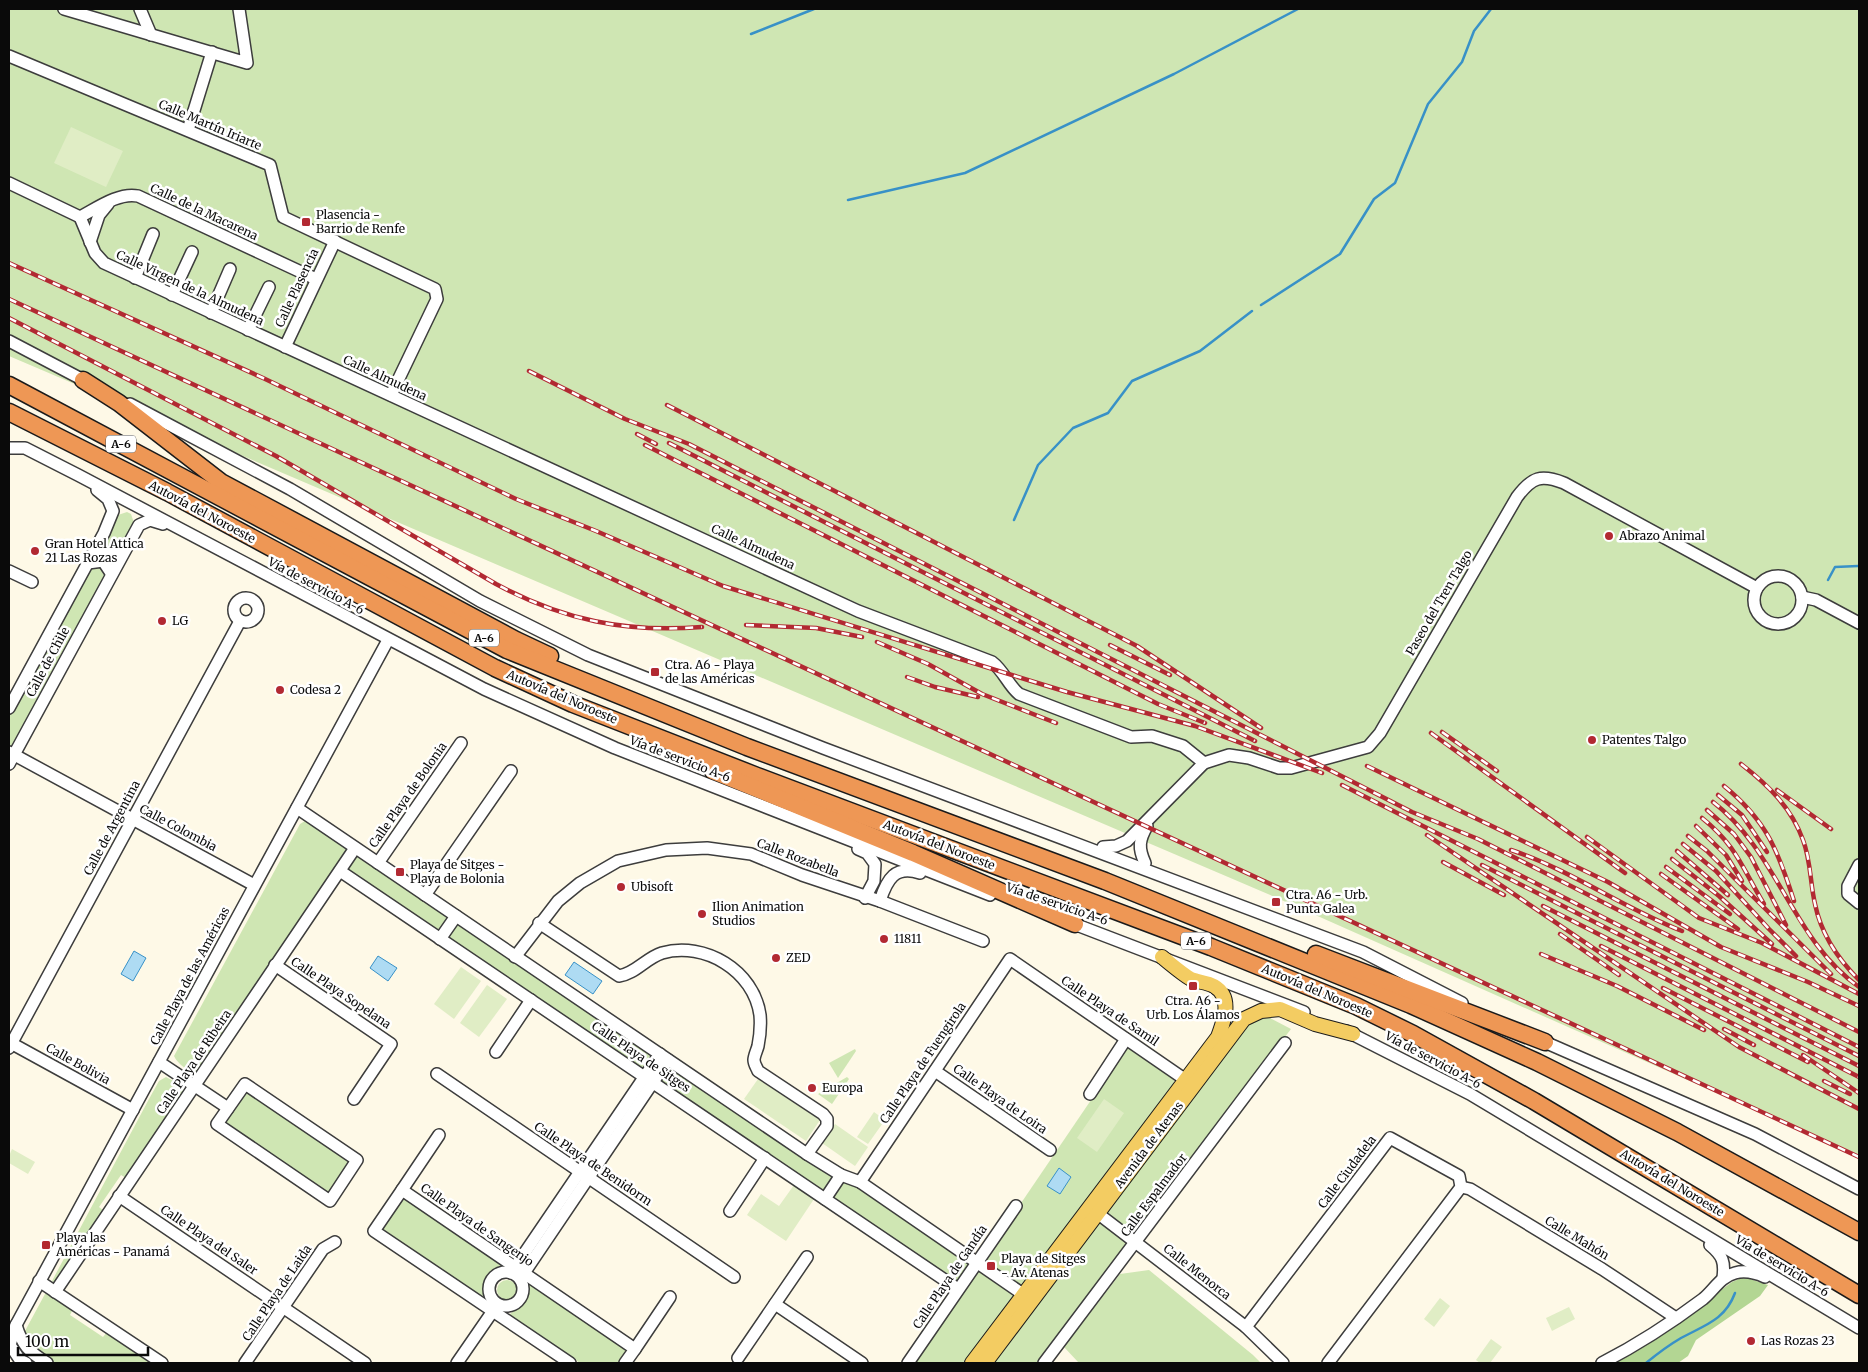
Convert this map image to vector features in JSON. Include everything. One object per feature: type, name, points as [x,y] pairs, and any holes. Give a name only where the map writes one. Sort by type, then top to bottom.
[{"type":"highway","points":[[83,380],[120,403],[221,482],[516,640],[593,676],[707,721],[746,748]]},
{"type":"highway","name":"Autovía del Noroeste","points":[[9,385],[507,650],[746,748],[1170,907],[1411,1005],[1537,1062],[1677,1132],[1859,1232]]},
{"type":"highway","name":"Autovía del Noroeste","points":[[9,412],[166,492],[495,668],[572,704],[757,776],[1211,947],[1356,1006],[1413,1034],[1534,1101],[1859,1295]]},
{"type":"highway","points":[[495,668],[533,697],[574,716],[913,852],[1075,924]]},
{"type":"highway","points":[[1170,907],[1224,918],[1545,1042]]},
{"type":"main road","name":"Avenida de Atenas","points":[[1162,957],[1191,978],[1214,986],[1226,1002],[1224,1021],[1218,1037],[1190,1082]]},
{"type":"main road","name":"Avenida de Atenas","points":[[972,1363],[1028,1297],[1190,1082],[1244,1019],[1261,1011],[1280,1009],[1315,1024],[1353,1034]]},
{"type":"main road","name":"Avenida de Atenas","points":[[985,1363],[1028,1297]]},
{"type":"street","points":[[64,9],[247,62],[239,9]]},
{"type":"street","points":[[140,9],[151,35]]},
{"type":"street","points":[[188,130],[212,52]]},
{"type":"street","name":"Calle Martín Iriarte","points":[[9,56],[270,165],[283,217],[431,286],[437,293],[437,299],[391,395]]},
{"type":"street","points":[[9,184],[80,217]]},
{"type":"street","name":"Calle de la Macarena","points":[[80,217],[110,201],[130,194],[138,196],[316,279]]},
{"type":"street","points":[[90,242],[99,215],[110,201]]},
{"type":"street","name":"Calle Virgen de la Almudena","points":[[80,217],[95,253],[104,263],[285,347]]},
{"type":"street","points":[[135,278],[154,234]]},
{"type":"street","name":"Calle Plasencia","points":[[285,347],[335,241]]},
{"type":"street","points":[[172,295],[192,252]]},
{"type":"street","points":[[211,313],[230,269]]},
{"type":"street","points":[[248,330],[270,287]]},
{"type":"street","points":[[9,341],[290,489],[480,601],[588,655],[1028,826],[1363,952]]},
{"type":"street","name":"Calle Almudena","points":[[285,347],[858,611],[992,662],[1019,694],[1131,737],[1152,736],[1183,746],[1204,763]]},
{"type":"street","name":"Vía de servicio A-6","points":[[9,448],[25,448],[484,689],[615,748],[1006,901],[1075,924],[1284,1003],[1353,1034],[1470,1094],[1859,1328]]},
{"type":"street","name":"Calle de Chile","points":[[9,708],[88,563],[114,511],[108,499],[78,475]]},
{"type":"street","name":"Paseo del Tren Talgo","points":[[1103,847],[1116,846],[1128,841],[1204,763],[1229,755],[1249,758],[1279,768],[1291,768],[1368,747],[1380,733],[1517,497],[1526,485],[1538,478],[1551,478],[1564,483],[1757,588]]},
{"type":"street","name":"Calle de Chile","points":[[10,757],[139,525],[150,520],[181,529]]},
{"type":"street","points":[[98,543],[107,554],[121,555]]},
{"type":"street","points":[[88,563],[103,561],[111,573]]},
{"type":"street","points":[[9,571],[32,582]]},
{"type":"street","points":[[1783,576],[1795,584],[1802,597],[1799,611],[1794,617],[1781,624],[1774,623],[1761,616],[1756,610],[1755,595],[1757,588],[1768,578],[1783,576]]},
{"type":"street","points":[[1802,597],[1816,600],[1859,623]]},
{"type":"street","name":"Calle de Argentina","points":[[10,1044],[240,621]]},
{"type":"street","name":"Calle Playa de las Américas","points":[[26,1363],[20,1360],[10,1345],[12,1323],[39,1282],[388,640]]},
{"type":"street","name":"Calle Playa de Bolonia","points":[[378,863],[461,743]]},
{"type":"street","name":"Calle Colombia","points":[[10,757],[133,819],[254,885]]},
{"type":"street","points":[[424,895],[511,771]]},
{"type":"street","name":"Calle Playa de Sitges","points":[[297,808],[807,1154],[842,1175],[860,1182],[1028,1297]]},
{"type":"street","points":[[772,809],[867,853],[875,864],[874,881],[865,898]]},
{"type":"street","name":"Paseo del Tren Talgo","points":[[1146,863],[1139,850],[1140,837],[1152,818]]},
{"type":"street","points":[[1028,826],[1103,847],[1321,929],[1477,1011],[1755,1134],[1859,1190]]},
{"type":"street","name":"Calle Playa de Ribeira","points":[[55,1292],[355,848]]},
{"type":"street","name":"Calle Rozabella","points":[[515,956],[558,901],[580,883],[618,861],[666,850],[707,848],[751,854],[983,941]]},
{"type":"street","points":[[1859,865],[1848,886],[1848,894],[1859,903]]},
{"type":"street","points":[[880,901],[886,884],[894,874],[908,869],[1006,901]]},
{"type":"street","name":"Calle Playa de Sitges","points":[[340,871],[958,1289]]},
{"type":"street","points":[[440,939],[456,916]]},
{"type":"street","points":[[539,923],[619,976],[627,975],[644,962],[662,954],[682,950],[705,954],[725,963],[740,974],[750,988],[758,1006],[761,1026],[753,1061],[758,1071],[823,1114],[827,1119],[827,1126],[807,1154]]},
{"type":"street","name":"Calle Playa de Samil","points":[[1010,959],[1190,1082]]},
{"type":"street","name":"Calle Playa de Fuengirola","points":[[860,1182],[1010,959]]},
{"type":"street","name":"Calle Playa Sopelana","points":[[275,965],[391,1044],[354,1099]]},
{"type":"street","points":[[496,1052],[531,1000]]},
{"type":"street","points":[[1090,1094],[1126,1039]]},
{"type":"street","name":"Calle Espalmador","points":[[1044,1363],[1285,1043]]},
{"type":"street","name":"Calle Bolivia","points":[[10,1044],[133,1110]]},
{"type":"street","points":[[517,1273],[664,1057]]},
{"type":"street","points":[[159,1062],[228,1108]]},
{"type":"street","name":"Calle Playa de Loira","points":[[935,1070],[1050,1150]]},
{"type":"street","name":"Calle Playa de Benidorm","points":[[437,1074],[734,1277]]},
{"type":"street","points":[[245,1084],[357,1160],[330,1201],[217,1124],[228,1108],[245,1084]]},
{"type":"street","points":[[402,1190],[439,1136]]},
{"type":"street","name":"Calle Ciudadela","points":[[1246,1326],[1390,1138],[1459,1176],[1461,1188]]},
{"type":"street","points":[[730,1211],[765,1158]]},
{"type":"street","points":[[825,1199],[842,1175]]},
{"type":"street","points":[[1328,1363],[1461,1188]]},
{"type":"street","name":"Calle Mahón","points":[[1461,1188],[1470,1189],[1676,1318]]},
{"type":"street","name":"Calle Playa de Sangenjo","points":[[570,1363],[495,1306],[374,1231],[402,1190],[517,1273],[635,1349]]},
{"type":"street","name":"Calle Playa del Saler","points":[[119,1196],[365,1363]]},
{"type":"street","name":"Calle Playa de Gandía","points":[[908,1363],[1016,1206]]},
{"type":"street","name":"Calle Menorca","points":[[1094,1210],[1246,1326],[1283,1363]]},
{"type":"street","points":[[1680,1220],[1721,1254],[1724,1264],[1724,1278]]},
{"type":"street","name":"Calle Playa de Laida","points":[[245,1363],[323,1249],[335,1242]]},
{"type":"street","points":[[738,1358],[807,1257]]},
{"type":"street","points":[[1602,1363],[1648,1338],[1705,1297],[1724,1278],[1736,1272],[1753,1272],[1799,1291]]},
{"type":"street","points":[[495,1306],[489,1291],[492,1280],[500,1273],[517,1273]]},
{"type":"street","points":[[495,1306],[510,1306],[519,1300],[523,1289],[517,1273]]},
{"type":"street","points":[[39,1282],[162,1363]]},
{"type":"street","points":[[625,1363],[670,1297]]},
{"type":"street","points":[[775,1304],[862,1363]]},
{"type":"street","points":[[457,1363],[495,1306]]},
{"type":"street","points":[[12,1323],[28,1351],[46,1363]]},
{"type":"green space","points":[[9,9],[1859,9],[1859,1156],[1277,898],[9,356]]},
{"type":"green space","points":[[71,127],[123,151],[106,187],[54,163]]},
{"type":"green space","points":[[127,512],[131,514],[134,523],[9,754],[9,717],[118,515]]},
{"type":"green space","points":[[305,821],[346,846],[347,852],[197,1073],[190,1071],[180,1064],[174,1056],[300,824]]},
{"type":"green space","points":[[359,855],[449,916],[449,920],[438,933],[347,871],[346,866],[354,856]]},
{"type":"green space","points":[[460,923],[651,1053],[652,1058],[645,1068],[641,1070],[450,941],[448,936],[456,924]]},
{"type":"green space","points":[[461,967],[481,981],[454,1019],[434,1004]]},
{"type":"green space","points":[[487,985],[507,999],[479,1037],[460,1023]]},
{"type":"green space","points":[[1266,1016],[1291,1029],[1037,1363],[993,1363],[1247,1024]]},
{"type":"green space","points":[[1127,1047],[1131,1047],[1174,1080],[1174,1086],[1029,1280],[1023,1284],[1018,1284],[984,1262],[983,1259]]},
{"type":"green space","points":[[855,1049],[856,1051],[838,1078],[829,1063]]},
{"type":"green space","points":[[669,1068],[672,1068],[832,1175],[834,1180],[825,1191],[821,1192],[661,1082]]},
{"type":"green space","points":[[166,1077],[183,1086],[184,1093],[126,1178],[121,1175],[99,1207],[104,1211],[54,1283],[52,1281],[149,1099],[159,1081]]},
{"type":"green space","points":[[847,1077],[849,1079],[832,1104],[818,1094]]},
{"type":"green space","points":[[758,1079],[820,1120],[806,1141],[744,1099]]},
{"type":"green space","points":[[246,1090],[352,1162],[330,1194],[224,1122]]},
{"type":"green space","points":[[1104,1099],[1124,1113],[1097,1152],[1077,1138]]},
{"type":"green space","points":[[874,1112],[885,1120],[868,1144],[857,1137]]},
{"type":"green space","points":[[835,1124],[868,1147],[855,1166],[822,1143]]},
{"type":"green space","points":[[12,1149],[35,1162],[28,1174],[9,1163]]},
{"type":"green space","points":[[850,1179],[967,1261],[969,1266],[958,1282],[953,1282],[834,1200],[832,1196],[843,1180]]},
{"type":"green space","points":[[794,1185],[814,1199],[786,1241],[747,1215],[761,1194],[779,1206]]},
{"type":"green space","points":[[404,1197],[504,1264],[503,1268],[490,1275],[486,1281],[482,1297],[382,1229]]},
{"type":"green space","points":[[980,1270],[1012,1292],[1013,1296],[963,1363],[912,1363],[976,1271]]},
{"type":"green space","points":[[1149,1270],[1261,1363],[1079,1363],[1064,1347],[1120,1274]]},
{"type":"green space","points":[[1744,1277],[1768,1285],[1760,1296],[1696,1340],[1688,1356],[1678,1363],[1611,1363],[1662,1334],[1732,1282]]},
{"type":"green space","points":[[503,1280],[511,1280],[517,1286],[517,1294],[511,1300],[503,1300],[497,1294],[497,1286]]},
{"type":"green space","points":[[531,1283],[628,1350],[619,1363],[580,1363],[509,1315],[525,1301],[527,1284]]},
{"type":"green space","points":[[48,1293],[73,1309],[70,1315],[103,1337],[107,1332],[155,1363],[56,1363],[33,1349],[25,1336],[25,1331],[45,1294]]},
{"type":"green space","points":[[1440,1298],[1450,1306],[1434,1327],[1424,1319]]},
{"type":"green space","points":[[1569,1307],[1575,1319],[1552,1331],[1546,1318]]},
{"type":"green space","points":[[1491,1339],[1502,1347],[1490,1363],[1480,1363],[1476,1360]]},
{"type":"water","points":[[134,951],[146,958],[133,981],[121,974]]},
{"type":"water","points":[[378,956],[397,968],[388,981],[370,968]]},
{"type":"water","points":[[574,962],[602,981],[593,994],[565,975]]},
{"type":"water","points":[[1059,1168],[1071,1177],[1060,1194],[1047,1186]]},
{"type":"waterway","points":[[751,34],[814,9]]},
{"type":"waterway","points":[[848,200],[965,173],[1174,74],[1298,9]]},
{"type":"waterway","points":[[1261,305],[1340,254],[1374,199],[1395,183],[1428,104],[1462,62],[1474,31],[1491,9]]},
{"type":"waterway","points":[[1014,520],[1038,465],[1073,428],[1108,413],[1132,381],[1200,351],[1252,311]]},
{"type":"waterway","points":[[1828,580],[1835,567],[1858,566]]},
{"type":"waterway","points":[[1646,1363],[1677,1341],[1720,1316],[1726,1310],[1735,1293]]},
{"type":"railway","points":[[9,263],[263,378],[516,499],[723,586],[1067,692],[1195,726],[1322,773]]},
{"type":"railway","points":[[9,299],[1859,1157]]},
{"type":"railway","points":[[9,318],[276,456],[496,584],[521,596],[570,615],[621,626],[647,628],[702,627]]},
{"type":"railway","points":[[529,371],[625,419],[689,444],[1412,812],[1478,839],[1859,1032]]},
{"type":"railway","points":[[667,405],[1137,646],[1261,728]]},
{"type":"railway","points":[[637,434],[656,444]]},
{"type":"railway","points":[[669,443],[1255,741]]},
{"type":"railway","points":[[645,445],[1158,704],[1205,723]]},
{"type":"railway","points":[[746,625],[816,628],[862,637]]},
{"type":"railway","points":[[877,642],[928,664],[982,694],[1056,723]]},
{"type":"railway","points":[[1110,645],[1170,675]]},
{"type":"railway","points":[[907,677],[935,687],[978,697]]},
{"type":"railway","points":[[1442,732],[1497,771]]},
{"type":"railway","points":[[1431,733],[1625,873]]},
{"type":"railway","points":[[1741,764],[1778,798],[1792,817],[1806,848],[1813,896],[1821,926],[1837,955],[1859,980]]},
{"type":"railway","points":[[1367,766],[1608,882],[1721,947],[1808,982],[1859,1006]]},
{"type":"railway","points":[[1342,785],[1859,1047]]},
{"type":"railway","points":[[1724,786],[1751,812],[1769,838],[1794,901]]},
{"type":"railway","points":[[1777,790],[1831,829]]},
{"type":"railway","points":[[1718,795],[1742,815],[1767,852]]},
{"type":"railway","points":[[1713,802],[1735,822],[1754,846],[1817,946],[1836,968],[1859,987]]},
{"type":"railway","points":[[1707,810],[1734,834],[1751,857],[1786,925]]},
{"type":"railway","points":[[1702,818],[1714,828],[1731,848],[1764,904]]},
{"type":"railway","points":[[1696,826],[1726,855],[1742,881]]},
{"type":"railway","points":[[1427,835],[1739,1047],[1859,1109]]},
{"type":"railway","points":[[1688,836],[1707,851],[1831,974]]},
{"type":"railway","points":[[1587,837],[1699,918],[1762,943],[1859,994]]},
{"type":"railway","points":[[1683,844],[1716,871],[1796,956]]},
{"type":"railway","points":[[1511,850],[1555,868],[1660,922],[1682,931]]},
{"type":"railway","points":[[1677,851],[1728,895]]},
{"type":"railway","points":[[1672,859],[1719,896],[1772,944]]},
{"type":"railway","points":[[1443,862],[1504,895]]},
{"type":"railway","points":[[1482,865],[1859,1056]]},
{"type":"railway","points":[[1666,867],[1730,914]]},
{"type":"railway","points":[[1661,874],[1738,929]]},
{"type":"railway","points":[[1543,906],[1859,1066]]},
{"type":"railway","points":[[1560,934],[1619,975]]},
{"type":"railway","points":[[1601,946],[1859,1077]]},
{"type":"railway","points":[[1541,954],[1617,986],[1704,1030]]},
{"type":"railway","points":[[1663,988],[1808,1062]]},
{"type":"railway","points":[[1724,1029],[1754,1045]]},
{"type":"railway","points":[[1803,1055],[1859,1093]]},
{"type":"railway","points":[[1824,1081],[1850,1094]]},
{"type":"place","name":"Plasencia - Barrio de Renfe","points":[[306,222]]},
{"type":"place","name":"Abrazo Animal","points":[[1609,536]]},
{"type":"place","name":"Gran Hotel Attica 21 Las Rozas","points":[[35,551]]},
{"type":"place","name":"LG","points":[[162,621]]},
{"type":"place","name":"Ctra. A6 - Playa de las Américas","points":[[655,672]]},
{"type":"place","name":"Codesa 2","points":[[280,690]]},
{"type":"place","name":"Patentes Talgo","points":[[1592,740]]},
{"type":"place","name":"Playa de Sitges - Playa de Bolonia","points":[[400,872]]},
{"type":"place","name":"Ubisoft","points":[[621,887]]},
{"type":"place","name":"Ctra. A6 - Urb. Punta Galea","points":[[1276,902]]},
{"type":"place","name":"Ilion Animation Studios","points":[[702,914]]},
{"type":"place","name":"11811","points":[[884,939]]},
{"type":"place","name":"ZED","points":[[776,958]]},
{"type":"place","name":"Ctra. A6 - Urb. Los Álamos","points":[[1193,986]]},
{"type":"place","name":"Europa","points":[[812,1088]]},
{"type":"place","name":"Playa las Américas - Panamá","points":[[46,1245]]},
{"type":"place","name":"Playa de Sitges - Av. Atenas","points":[[991,1266]]},
{"type":"place","name":"Las Rozas 23","points":[[1751,1341]]}]
